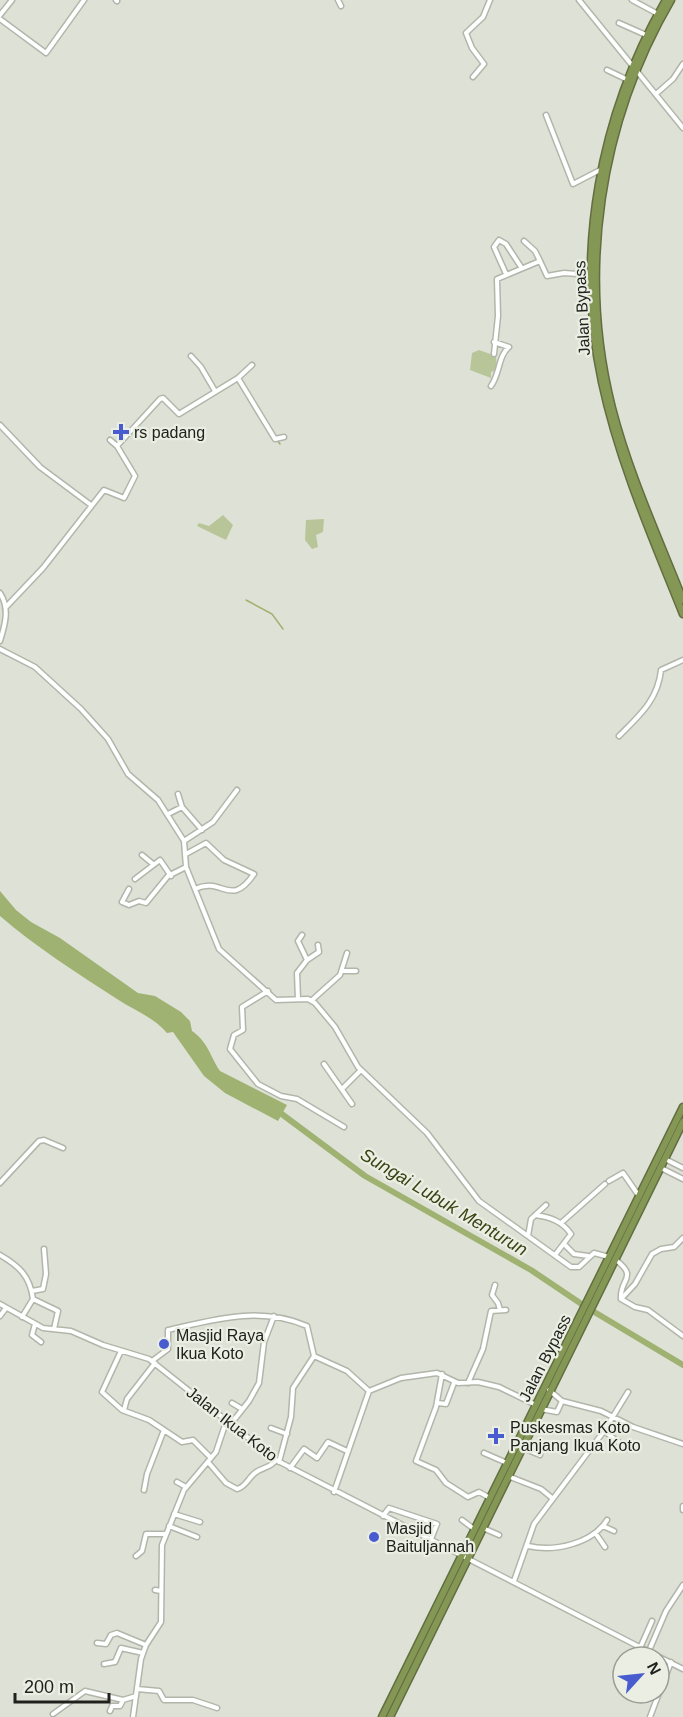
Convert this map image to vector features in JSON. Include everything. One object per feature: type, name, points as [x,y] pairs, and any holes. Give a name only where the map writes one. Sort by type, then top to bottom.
[{"type":"highway","name":"Jalan Bypass","points":[[668,2],[628,80],[609,136],[602,169],[596,270],[598,327],[606,379],[625,450],[683,600]]},
{"type":"highway","name":"Jalan Bypass","points":[[668,2],[646,35],[620,117],[594,219],[591,276],[594,327],[600,370],[613,428],[683,614]]},
{"type":"highway","name":"Jalan Bypass","points":[[613,1258],[639,1196],[682,1112]]},
{"type":"highway","name":"Jalan Bypass","points":[[538,1407],[549,1390],[683,1122]]},
{"type":"highway","name":"Jalan Bypass","points":[[464,1556],[482,1528],[538,1407],[574,1338]]},
{"type":"highway","name":"Jalan Bypass","points":[[382,1717],[422,1642],[507,1463],[519,1447]]},
{"type":"highway","points":[[390,1717],[422,1642]]},
{"type":"street","points":[[12,0],[0,19],[46,53],[84,0]]},
{"type":"street","points":[[338,0],[341,6]]},
{"type":"street","points":[[473,77],[484,64],[472,48],[466,33],[483,17],[490,0]]},
{"type":"street","points":[[579,0],[683,128]]},
{"type":"street","points":[[632,0],[658,14]]},
{"type":"street","points":[[619,23],[628,25],[646,35]]},
{"type":"street","points":[[656,94],[673,79],[683,64]]},
{"type":"street","points":[[607,70],[628,80]]},
{"type":"street","points":[[546,115],[573,184],[602,169]]},
{"type":"street","points":[[506,274],[494,247],[499,240],[506,244],[521,267]]},
{"type":"street","points":[[524,241],[535,251],[547,276],[564,273],[591,276]]},
{"type":"street","points":[[494,354],[498,316],[495,282],[521,267],[540,261]]},
{"type":"street","points":[[491,386],[500,367],[504,351],[509,347],[494,342]]},
{"type":"street","points":[[191,356],[206,373],[207,380],[215,391]]},
{"type":"street","points":[[117,446],[161,398],[179,414],[237,378],[252,365]]},
{"type":"street","points":[[237,378],[276,439],[284,437]]},
{"type":"street","points":[[0,425],[40,467],[91,505]]},
{"type":"street","points":[[0,641],[6,607],[68,539],[105,489],[124,498],[134,480],[132,470],[117,446],[110,440]]},
{"type":"street","points":[[0,593],[6,607]]},
{"type":"street","points":[[0,649],[35,667],[81,708],[108,739],[128,774],[153,794],[168,814],[184,841],[186,867],[219,949],[278,1001],[298,999],[311,1001],[329,1019],[361,1070],[427,1133],[479,1201],[574,1268],[582,1265],[588,1256],[594,1253],[613,1258],[627,1269],[628,1274],[621,1299]]},
{"type":"street","points":[[620,736],[648,707],[659,682],[661,670],[683,660]]},
{"type":"street","points":[[184,841],[202,830],[219,815],[237,790]]},
{"type":"street","points":[[178,794],[182,807],[202,830]]},
{"type":"street","points":[[168,814],[182,807]]},
{"type":"street","points":[[186,854],[206,843],[224,860],[254,872],[245,888],[239,891],[207,885],[195,889]]},
{"type":"street","points":[[142,855],[153,864]]},
{"type":"street","points":[[135,879],[153,864],[161,861],[171,876]]},
{"type":"street","points":[[129,889],[122,902],[129,905],[139,901],[146,903],[171,876],[186,867]]},
{"type":"street","points":[[302,936],[298,941],[307,960]]},
{"type":"street","points":[[298,999],[297,973],[307,960],[319,952],[318,945]]},
{"type":"street","points":[[311,1001],[335,981],[342,971],[347,952]]},
{"type":"street","points":[[342,971],[356,971]]},
{"type":"street","points":[[268,991],[242,1007],[243,1030],[234,1035],[230,1049],[258,1084],[281,1096],[297,1099],[344,1127]]},
{"type":"street","points":[[324,1064],[352,1104]]},
{"type":"street","points":[[342,1089],[361,1070]]},
{"type":"street","points":[[0,1183],[39,1141],[50,1141],[63,1148]]},
{"type":"street","points":[[664,1159],[683,1168]]},
{"type":"street","points":[[660,1168],[683,1179]]},
{"type":"street","points":[[561,1223],[607,1182],[623,1173],[639,1196]]},
{"type":"street","points":[[528,1236],[530,1222],[546,1205]]},
{"type":"street","points":[[535,1215],[549,1216],[561,1223],[571,1234],[565,1245],[555,1255]]},
{"type":"street","points":[[621,1299],[635,1284],[652,1254],[661,1249],[675,1247],[683,1238]]},
{"type":"street","points":[[565,1245],[574,1254],[588,1256]]},
{"type":"street","points":[[32,1291],[43,1290],[46,1274],[44,1249]]},
{"type":"street","points":[[0,1255],[22,1269],[32,1291],[33,1299],[22,1317]]},
{"type":"street","points":[[495,1285],[492,1295],[500,1310]]},
{"type":"street","points":[[33,1299],[58,1311],[54,1329]]},
{"type":"street","points":[[621,1299],[635,1307],[648,1310],[683,1336]]},
{"type":"street","name":"Jalan Ikua Koto","points":[[0,1304],[35,1324],[71,1331],[154,1362],[278,1461],[334,1492],[514,1581],[634,1645]]},
{"type":"street","points":[[0,1316],[6,1308]]},
{"type":"street","points":[[468,1383],[483,1349],[490,1312],[506,1310]]},
{"type":"street","points":[[121,1351],[102,1391],[124,1410],[149,1420],[184,1443],[192,1440],[226,1483],[237,1489],[243,1487],[256,1472],[278,1461],[287,1434],[293,1388],[314,1356],[307,1326],[274,1316],[238,1315],[170,1330],[168,1349],[154,1362],[130,1395],[124,1410]]},
{"type":"street","points":[[133,1717],[143,1653],[160,1625],[161,1550],[166,1534],[186,1487],[218,1447],[228,1423],[249,1401],[260,1380],[264,1342],[274,1316]]},
{"type":"street","points":[[35,1324],[32,1335],[41,1342]]},
{"type":"street","points":[[314,1356],[347,1371],[369,1391]]},
{"type":"street","points":[[334,1492],[347,1451],[363,1415],[369,1391],[381,1384],[401,1378],[442,1374],[454,1383],[499,1387],[538,1407],[557,1412],[562,1401]]},
{"type":"street","points":[[442,1374],[438,1403],[416,1461],[436,1470],[446,1483],[468,1497],[479,1492],[490,1498]]},
{"type":"street","points":[[438,1403],[446,1404],[454,1383]]},
{"type":"street","points":[[549,1390],[562,1401],[601,1411],[612,1418],[683,1444]]},
{"type":"street","points":[[514,1581],[534,1524],[604,1431],[628,1392]]},
{"type":"street","points":[[232,1403],[242,1409]]},
{"type":"street","points":[[271,1428],[287,1434]]},
{"type":"street","points":[[144,1490],[147,1474],[164,1430]]},
{"type":"street","points":[[604,1431],[628,1449]]},
{"type":"street","points":[[290,1468],[304,1449],[318,1458],[328,1442],[347,1451]]},
{"type":"street","points":[[519,1447],[540,1455]]},
{"type":"street","points":[[484,1453],[507,1463]]},
{"type":"street","points":[[507,1475],[541,1489],[552,1498]]},
{"type":"street","points":[[177,1482],[186,1487]]},
{"type":"street","points":[[383,1516],[389,1508],[437,1524],[431,1539]]},
{"type":"street","points":[[174,1514],[200,1522]]},
{"type":"street","points":[[462,1520],[474,1529]]},
{"type":"street","points":[[528,1546],[553,1549],[596,1534],[607,1520]]},
{"type":"street","points":[[169,1526],[196,1536]]},
{"type":"street","points":[[603,1526],[614,1531]]},
{"type":"street","points":[[482,1528],[499,1536]]},
{"type":"street","points":[[136,1556],[142,1551],[146,1534],[166,1534]]},
{"type":"street","points":[[596,1534],[605,1547]]},
{"type":"street","points":[[651,1645],[666,1611],[683,1585]]},
{"type":"street","points":[[155,1590],[161,1592]]},
{"type":"street","points":[[641,1645],[652,1621]]},
{"type":"street","points":[[97,1643],[106,1644],[111,1635],[117,1633],[146,1645]]},
{"type":"street","points":[[104,1664],[115,1662],[121,1648],[143,1653]]},
{"type":"street","name":"Jalan Ikua Koto","points":[[671,1662],[683,1669]]},
{"type":"street","points":[[137,1689],[159,1691],[164,1701],[193,1700],[217,1708]]},
{"type":"street","points":[[52,1714],[85,1691],[123,1700],[136,1696]]},
{"type":"street","points":[[110,1711],[112,1706],[121,1706],[123,1700]]},
{"type":"shaded area","points":[[479,350],[496,356],[497,370],[491,372],[491,378],[470,370],[472,353]]},
{"type":"shaded area","points":[[223,515],[233,525],[226,540],[197,526],[199,523],[209,526]]},
{"type":"shaded area","points":[[324,519],[323,532],[316,535],[318,547],[312,549],[305,540],[306,520]]},
{"type":"shaded area","points":[[0,891],[16,910],[31,922],[60,938],[138,993],[155,996],[181,1012],[190,1021],[192,1031],[205,1045],[220,1071],[287,1105],[278,1121],[225,1093],[204,1076],[173,1032],[167,1033],[149,1018],[42,949],[0,916]]},
{"type":"waterway","points":[[277,440],[280,444]]},
{"type":"waterway","points":[[246,600],[272,614],[283,629]]},
{"type":"waterway","name":"Sungai Lubuk Menturun","points":[[275,1109],[365,1176],[531,1270],[586,1307],[683,1365]]},
{"type":"place","name":"rs padang","points":[[121,432]]},
{"type":"place","name":"Masjid Raya Ikua Koto","points":[[164,1344]]},
{"type":"place","name":"Puskesmas Koto Panjang Ikua Koto","points":[[496,1436]]},
{"type":"place","name":"Masjid Baituljannah","points":[[374,1537]]}]
